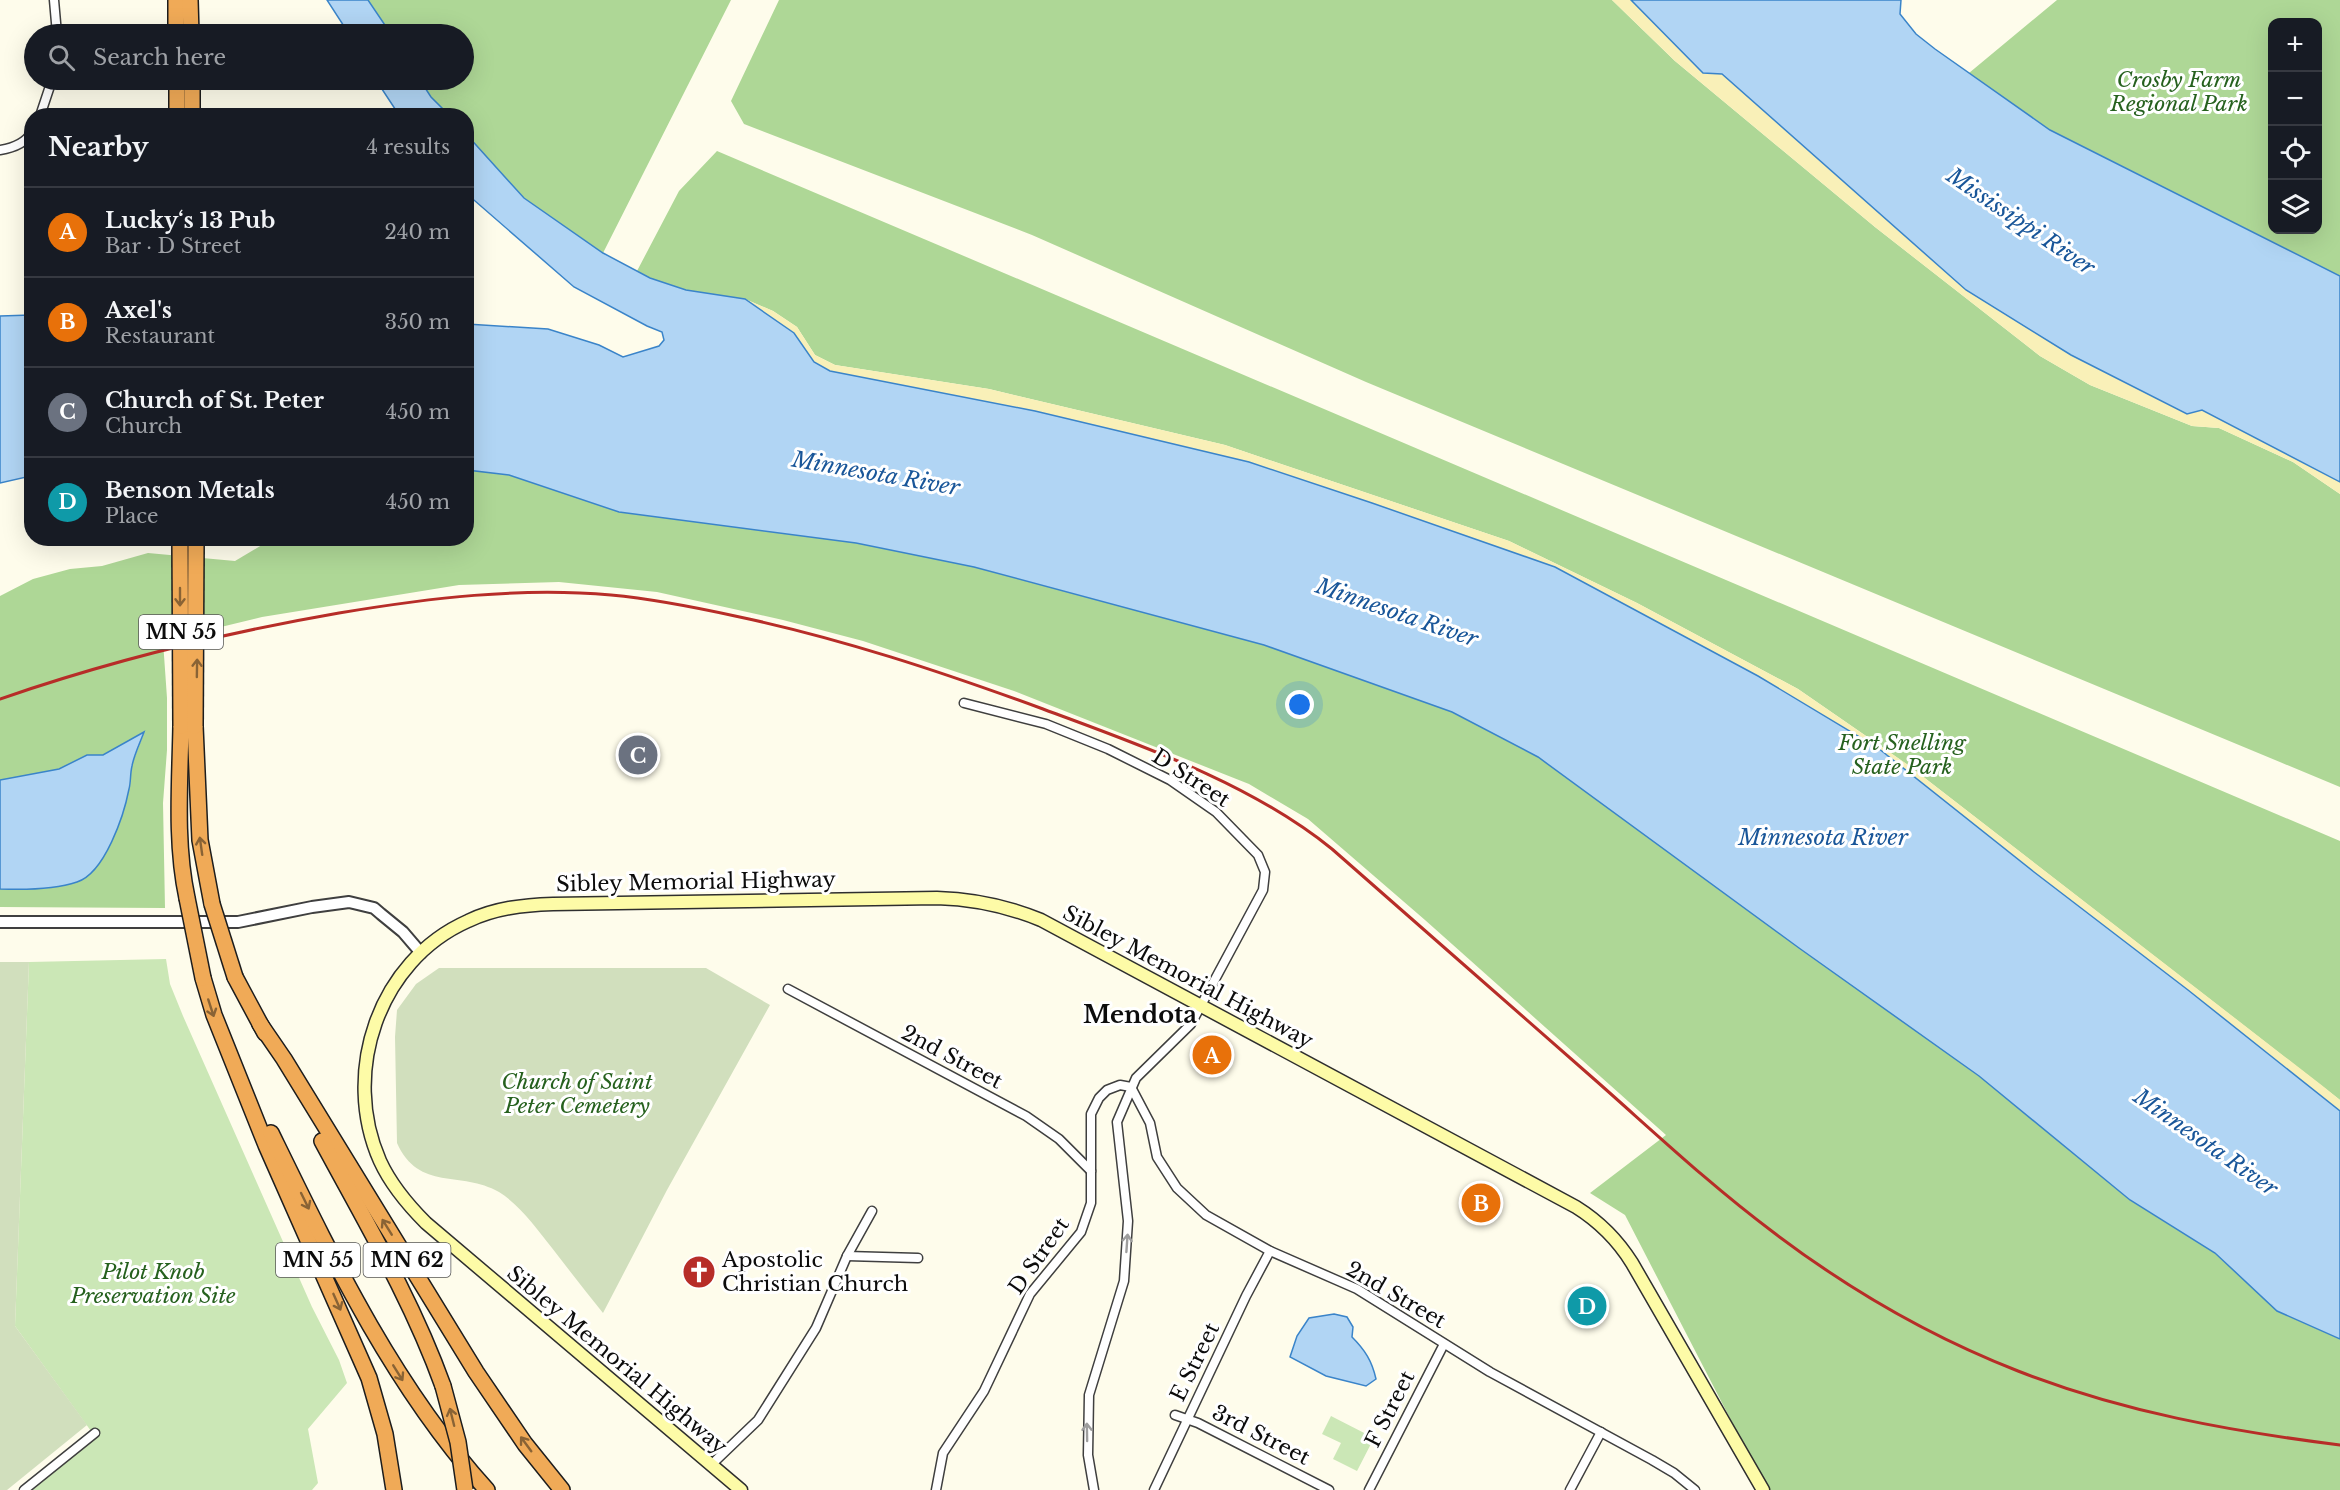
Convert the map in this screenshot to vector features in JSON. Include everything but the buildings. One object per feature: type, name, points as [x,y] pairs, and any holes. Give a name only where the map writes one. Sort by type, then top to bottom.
[{"type":"highway","points":[[176,0],[176,24]]},
{"type":"highway","points":[[190,0],[191,24]]},
{"type":"highway","points":[[177,90],[177,108]]},
{"type":"highway","points":[[192,90],[192,108]]},
{"type":"highway","name":"MN 55","points":[[180,546],[188,726],[200,840],[212,904],[235,977],[431,1351],[458,1442],[465,1490]]},
{"type":"highway","name":"MN 55","points":[[196,546],[188,726],[179,848],[181,870],[203,978],[222,1037],[266,1145],[369,1378],[385,1434],[394,1490]]},
{"type":"highway","name":"MN 62","points":[[260,1024],[284,1059],[476,1372],[525,1444],[562,1490]]},
{"type":"highway","name":"MN 62","points":[[222,1037],[312,1216],[387,1356],[438,1431],[487,1490]]},
{"type":"main road","name":"Sibley Memorial Highway","points":[[741,1490],[426,1223],[387,1176],[374,1147],[366,1113],[363,1082],[375,1022],[397,981],[421,953],[441,936],[467,921],[498,910],[529,905],[957,899],[1005,907],[1041,920],[1576,1207],[1603,1226],[1626,1252],[1762,1490]]},
{"type":"street","points":[[54,0],[56,24]]},
{"type":"street","points":[[43,108],[49,90]]},
{"type":"street","points":[[0,150],[10,149],[24,142]]},
{"type":"street","name":"D Street","points":[[936,1490],[943,1453],[984,1390],[1030,1294],[1081,1232],[1091,1203],[1091,1114],[1099,1098],[1107,1090],[1120,1085],[1131,1087],[1143,1070],[1191,1024],[1263,890],[1265,872],[1258,855],[1216,812],[1170,780],[1108,749],[1046,724],[964,703]]},
{"type":"street","points":[[0,922],[237,922],[349,902],[374,908],[403,932],[421,953]]},
{"type":"street","name":"2nd Street","points":[[788,989],[1026,1116],[1059,1139],[1091,1171]]},
{"type":"street","points":[[1094,1490],[1088,1455],[1089,1395],[1124,1281],[1128,1221],[1117,1122],[1131,1087]]},
{"type":"street","name":"2nd Street","points":[[1131,1087],[1150,1123],[1157,1157],[1177,1188],[1206,1215],[1270,1251],[1357,1289],[1490,1372],[1674,1473],[1695,1490]]},
{"type":"street","points":[[711,1465],[758,1420],[816,1328],[847,1256],[872,1211]]},
{"type":"street","name":"E Street","points":[[1154,1490],[1246,1296],[1270,1251]]},
{"type":"street","points":[[847,1256],[918,1258]]},
{"type":"street","name":"F Street","points":[[1368,1490],[1444,1344]]},
{"type":"street","name":"3rd Street","points":[[1175,1415],[1188,1419],[1329,1490]]},
{"type":"street","points":[[24,1490],[95,1432]]},
{"type":"street","points":[[1570,1490],[1601,1432]]},
{"type":"green space","points":[[368,0],[731,0],[603,253],[524,198],[474,143],[474,108],[442,108],[426,90],[474,90],[474,24],[384,24]]},
{"type":"green space","points":[[779,0],[1612,0],[1675,61],[1875,227],[2040,356],[2090,385],[2192,426],[2219,428],[2293,462],[2340,494],[2340,787],[1366,382],[1032,235],[744,124],[731,101]]},
{"type":"green space","name":"Crosby Farm Regional Park","points":[[2057,0],[2340,0],[2340,276],[2050,130],[1969,73]]},
{"type":"green space","name":"Fort Snelling State Park","points":[[717,151],[2340,841],[2340,1100],[1908,765],[1798,689],[1637,603],[1509,541],[1225,445],[989,389],[835,365],[815,355],[797,327],[773,311],[745,299],[686,290],[650,278],[637,271],[679,191]]},
{"type":"green space","points":[[474,471],[509,475],[619,512],[856,543],[974,567],[1264,645],[1452,712],[1538,757],[1979,1076],[2130,1200],[2215,1253],[2277,1311],[2340,1339],[2340,1490],[1767,1490],[1625,1215],[1590,1193],[1666,1135],[1425,920],[1308,819],[1249,784],[1014,691],[863,641],[783,620],[657,592],[559,582],[459,585],[262,617],[163,641],[167,698],[167,750],[163,803],[165,908],[0,907],[0,889],[50,888],[130,787],[131,767],[144,733],[103,755],[87,755],[59,769],[0,780],[0,596],[33,579],[70,569],[102,566],[148,553],[235,561],[260,546],[474,546]]},
{"type":"green space","name":"Pilot Knob Preservation Site","points":[[166,959],[170,984],[183,1016],[312,1307],[339,1360],[347,1383],[308,1429],[318,1483],[312,1490],[32,1490],[96,1438],[15,1326],[29,962]]},
{"type":"green space","points":[[0,962],[29,962],[15,1326],[87,1425],[7,1490],[0,1490]]},
{"type":"green space","name":"Church of Saint Peter Cemetery","points":[[439,968],[706,968],[770,1005],[667,1190],[603,1313],[534,1225],[507,1198],[485,1186],[442,1178],[417,1168],[406,1158],[397,1143],[395,1037],[397,1010],[416,984]]},
{"type":"green space","points":[[1331,1416],[1374,1438],[1357,1471],[1333,1459],[1341,1443],[1322,1434]]},
{"type":"sand","points":[[1612,0],[1631,0],[1703,73],[1722,74],[2187,414],[2202,410],[2340,482],[2340,494],[2293,462],[2219,428],[2192,426],[2090,385],[2040,356],[1875,227],[1675,61]]},
{"type":"sand","points":[[745,299],[773,311],[797,327],[815,355],[835,365],[989,389],[1225,445],[1509,541],[1637,603],[1798,689],[1908,765],[2324,1087],[2340,1100],[2340,1111],[2034,872],[1249,462],[1035,411],[830,371],[814,362],[794,333]]},
{"type":"water","points":[[327,0],[368,0],[384,24],[343,24]]},
{"type":"water","name":"Mississippi River","points":[[1631,0],[1901,0],[1900,14],[1916,34],[2050,130],[2340,276],[2340,482],[2202,410],[2187,414],[2071,355],[1966,290],[1722,74],[1703,73]]},
{"type":"water","points":[[383,90],[426,90],[442,108],[394,108]]},
{"type":"water","name":"Minnesota River","points":[[474,143],[524,198],[603,253],[650,278],[686,290],[745,299],[794,333],[814,362],[830,371],[1035,411],[1249,462],[1555,567],[1758,676],[1878,748],[2340,1111],[2340,1339],[2277,1311],[2215,1253],[2130,1200],[1979,1076],[1538,757],[1452,712],[1264,645],[974,567],[856,543],[619,512],[509,475],[474,471],[474,324],[548,329],[599,345],[623,357],[659,346],[664,340],[662,332],[574,287],[474,200]]},
{"type":"water","points":[[24,315],[24,478],[0,483],[0,316]]},
{"type":"water","points":[[144,732],[133,762],[130,786],[118,827],[112,842],[96,867],[87,876],[68,885],[39,889],[0,889],[0,780],[59,769],[87,755],[103,755]]},
{"type":"water","points":[[1334,1314],[1347,1317],[1353,1327],[1352,1337],[1370,1361],[1376,1379],[1366,1386],[1326,1376],[1290,1357],[1297,1336],[1309,1318]]},
{"type":"railway","points":[[0,699],[125,660],[253,630],[339,613],[407,603],[508,593],[611,595],[704,609],[813,635],[929,669],[1156,752],[1230,785],[1300,825],[1332,849],[1727,1196],[1801,1253],[1891,1310],[1986,1358],[2097,1398],[2217,1426],[2340,1445]]},
{"type":"place","name":"Church of St. Peter","points":[[638,755]]},
{"type":"place","name":"Lucky‘s 13 Pub","points":[[1212,1055]]},
{"type":"place","name":"Axel's","points":[[1481,1203]]},
{"type":"place","name":"Apostolic Christian Church","points":[[699,1272]]},
{"type":"place","name":"Benson Metals","points":[[1587,1306]]},
{"type":"district","name":"Mendota","points":[[1140,1015]]}]
